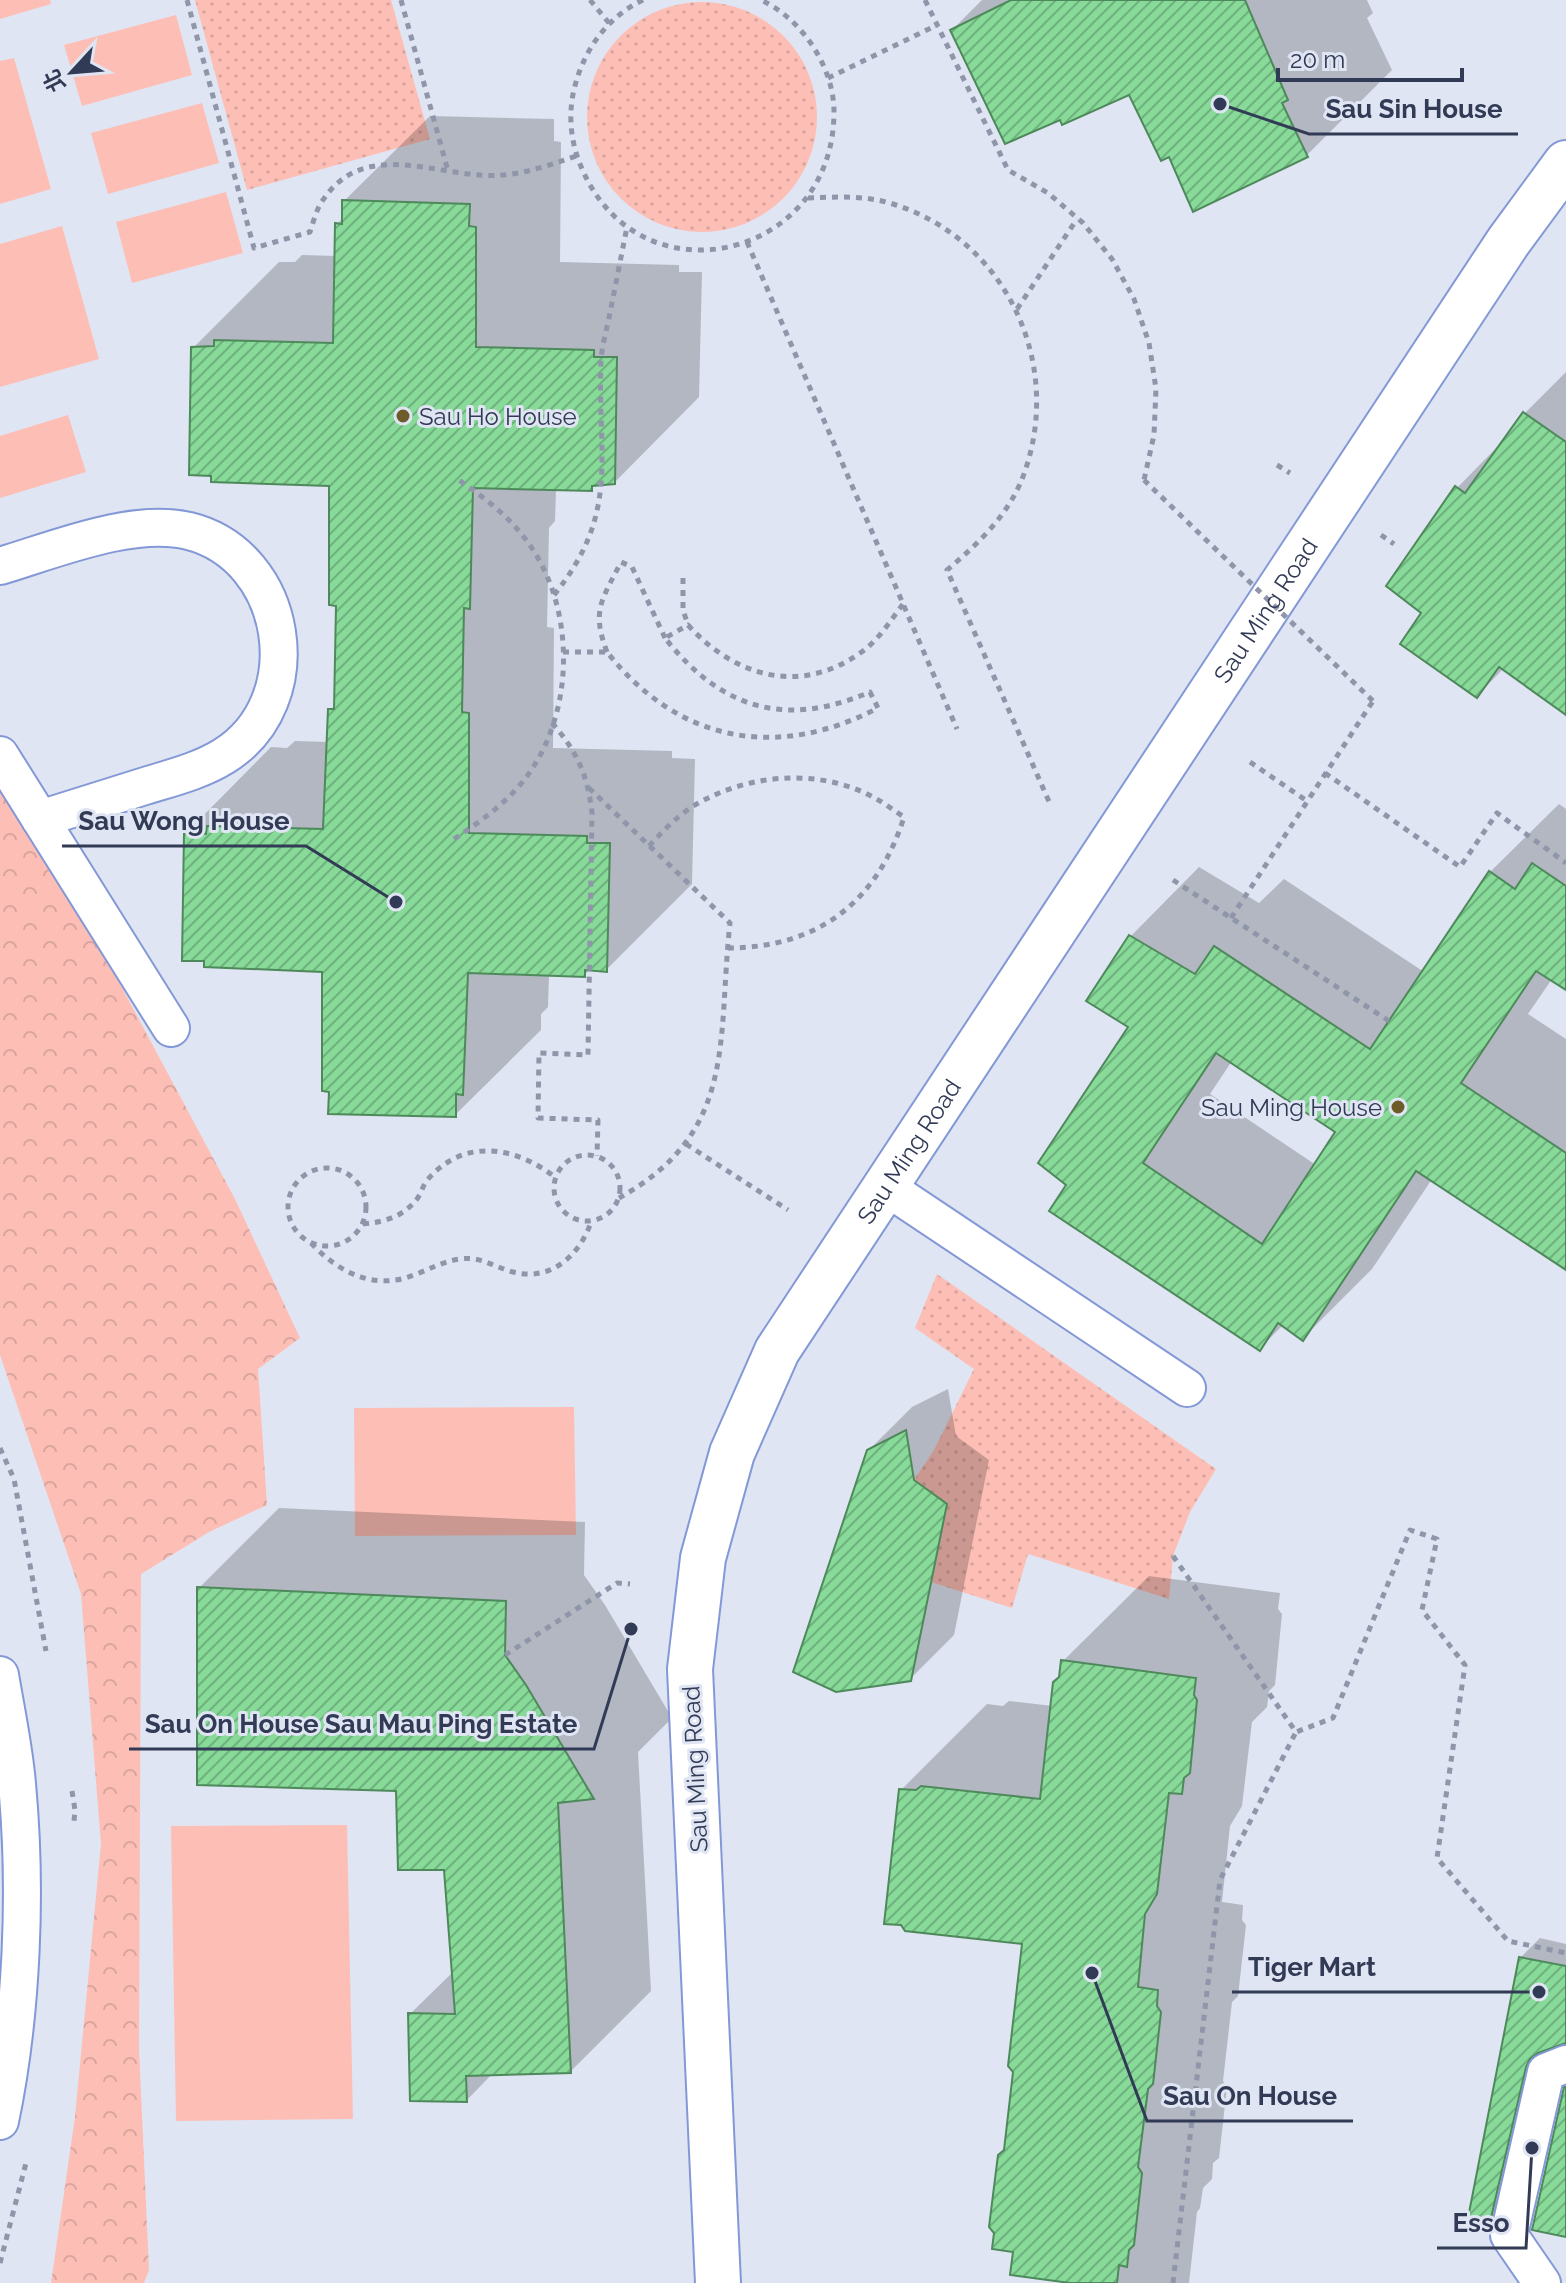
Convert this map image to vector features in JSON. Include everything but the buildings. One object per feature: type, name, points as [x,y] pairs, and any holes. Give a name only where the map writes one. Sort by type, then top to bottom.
[{"type":"street","name":"Sau Ming Road","points":[[718,2283],[690,1669],[703,1558],[732,1453],[777,1351],[1508,242],[1566,163]]},
{"type":"lane","points":[[0,566],[149,526],[190,531],[226,548],[255,576],[274,613],[280,653],[274,693],[255,729],[225,756],[188,773],[40,819]]},
{"type":"lane","points":[[0,755],[171,1028]]},
{"type":"lane","points":[[886,1187],[1187,1388]]},
{"type":"lane","points":[[0,1675],[17,1784],[22,1932],[9,2077],[0,2121]]},
{"type":"lane","points":[[1542,2283],[1509,2235],[1546,2072],[1566,2064]]},
{"type":"path","points":[[187,0],[254,248],[310,232],[320,204],[340,180],[369,166],[399,163],[482,175],[530,172],[576,156]]},
{"type":"path","points":[[401,0],[448,171]]},
{"type":"path","points":[[590,0],[609,23]]},
{"type":"path","points":[[643,0],[609,23],[593,43],[580,69],[571,98],[571,127],[576,156],[588,184],[606,208],[627,227],[649,239],[698,251],[723,249],[747,242],[791,217],[808,198],[824,170],[832,140],[834,109],[828,78],[818,56],[789,18],[761,0]]},
{"type":"path","points":[[925,0],[1008,170],[1048,193],[1077,219],[1112,259],[1134,299],[1149,343],[1156,389],[1154,435],[1144,480],[1373,701],[1231,918]]},
{"type":"path","points":[[828,78],[937,25]]},
{"type":"path","points":[[808,198],[851,196],[892,204],[930,220],[966,244],[995,274],[1017,309],[1032,349],[1038,391],[1035,432],[1025,474],[1005,510],[979,543],[947,570],[1051,806]]},
{"type":"path","points":[[1017,309],[1077,219]]},
{"type":"path","points":[[553,596],[581,556],[592,534],[599,509],[602,485],[601,357],[627,227]]},
{"type":"path","points":[[747,242],[957,729]]},
{"type":"path","points":[[1277,465],[1290,473]]},
{"type":"path","points":[[454,839],[490,815],[521,784],[544,746],[559,705],[563,652],[560,618],[547,576],[525,538],[495,505],[459,480]]},
{"type":"path","points":[[1381,535],[1394,544]]},
{"type":"path","points":[[621,562],[632,567],[665,638],[685,664],[711,685],[741,701],[773,709],[807,711],[839,705],[870,692],[878,708],[848,723],[815,733],[781,738],[714,730],[653,700],[627,678],[607,652],[599,632],[598,610],[621,562]]},
{"type":"path","points":[[683,578],[683,610],[688,625],[707,646],[731,662],[757,672],[785,676],[813,674],[841,664],[865,649],[903,604]]},
{"type":"path","points":[[665,638],[688,625]]},
{"type":"path","points":[[563,652],[607,652]]},
{"type":"path","points":[[552,723],[582,763],[589,788],[592,828],[588,1055],[539,1053],[538,1118],[598,1120],[597,1156]]},
{"type":"path","points":[[1250,762],[1307,801]]},
{"type":"path","points":[[1325,773],[1460,867],[1497,813],[1566,863]]},
{"type":"path","points":[[649,846],[670,824],[694,806],[749,783],[778,778],[839,784],[868,794],[904,817],[895,845],[880,871],[862,895],[840,915],[814,931],[787,942],[758,948],[727,948]]},
{"type":"path","points":[[589,788],[730,923],[718,1064],[710,1099],[696,1130],[675,1158],[649,1181],[619,1198]]},
{"type":"path","points":[[1173,880],[1389,1021]]},
{"type":"path","points":[[686,1144],[788,1210]]},
{"type":"path","points":[[363,1224],[383,1222],[403,1213],[417,1198],[426,1180],[444,1163],[466,1154],[490,1150],[514,1153],[537,1163],[556,1178]]},
{"type":"path","points":[[587,1154],[597,1156],[614,1168],[621,1188],[615,1207],[591,1222],[580,1220],[562,1209],[556,1199],[556,1178],[568,1161],[587,1154]]},
{"type":"path","points":[[311,1243],[336,1246],[346,1241],[363,1224],[367,1211],[366,1198],[351,1176],[326,1168],[302,1176],[293,1187],[289,1212],[293,1225],[326,1259],[345,1272],[367,1279],[388,1281],[411,1276],[463,1258],[481,1259],[512,1272],[532,1274],[553,1270],[571,1258],[584,1241],[591,1222]]},
{"type":"path","points":[[1173,2283],[1220,1880],[1296,1732],[1333,1718],[1410,1530],[1437,1539],[1422,1610],[1465,1665],[1437,1858],[1508,1941],[1566,1953]]},
{"type":"path","points":[[1173,1556],[1296,1732]]},
{"type":"path","points":[[505,1655],[617,1583],[630,1584]]},
{"type":"green space","points":[[0,0],[50,0],[51,4],[0,19]]},
{"type":"green space","points":[[195,0],[391,0],[430,139],[247,190]]},
{"type":"green space","points":[[702,2],[724,4],[746,11],[766,21],[783,36],[798,53],[808,73],[815,95],[815,139],[808,161],[798,181],[783,198],[766,213],[746,223],[724,230],[702,232],[680,230],[658,223],[638,213],[621,198],[606,181],[596,161],[589,139],[587,117],[589,95],[596,73],[606,53],[621,36],[638,21],[658,11],[680,4]]},
{"type":"green space","points":[[176,15],[192,75],[82,106],[64,45]]},
{"type":"green space","points":[[14,58],[51,189],[0,204],[0,61]]},
{"type":"green space","points":[[202,103],[219,163],[108,194],[91,133]]},
{"type":"green space","points":[[226,192],[243,253],[132,283],[116,222]]},
{"type":"green space","points":[[62,226],[99,359],[0,387],[0,244]]},
{"type":"green space","points":[[68,415],[86,472],[0,498],[0,436]]},
{"type":"green space","points":[[0,789],[82,913],[235,1199],[300,1338],[258,1369],[267,1505],[209,1532],[141,1574],[139,2049],[149,2270],[144,2283],[51,2283],[75,2117],[101,1844],[81,1594],[0,1355]]},
{"type":"green space","points":[[937,1274],[1216,1469],[1190,1512],[1173,1556],[1169,1599],[1028,1554],[1012,1608],[931,1582],[947,1504],[914,1480],[934,1450],[974,1369],[915,1328]]},
{"type":"green space","points":[[574,1407],[576,1535],[355,1536],[354,1408]]},
{"type":"green space","points":[[347,1825],[353,2119],[176,2121],[171,1826]]},
{"type":"place","name":"Sau Sin House","points":[[1220,104]]},
{"type":"place","name":"Sau Ho House","points":[[403,416]]},
{"type":"place","name":"Sau Wong House","points":[[396,902]]},
{"type":"place","name":"Sau Ming House","points":[[1398,1107]]},
{"type":"place","name":"Sau On House Sau Mau Ping Estate","points":[[631,1629]]},
{"type":"place","name":"Sau On House","points":[[1092,1973]]},
{"type":"place","name":"Tiger Mart","points":[[1539,1992]]},
{"type":"place","name":"Esso","points":[[1532,2148]]}]
